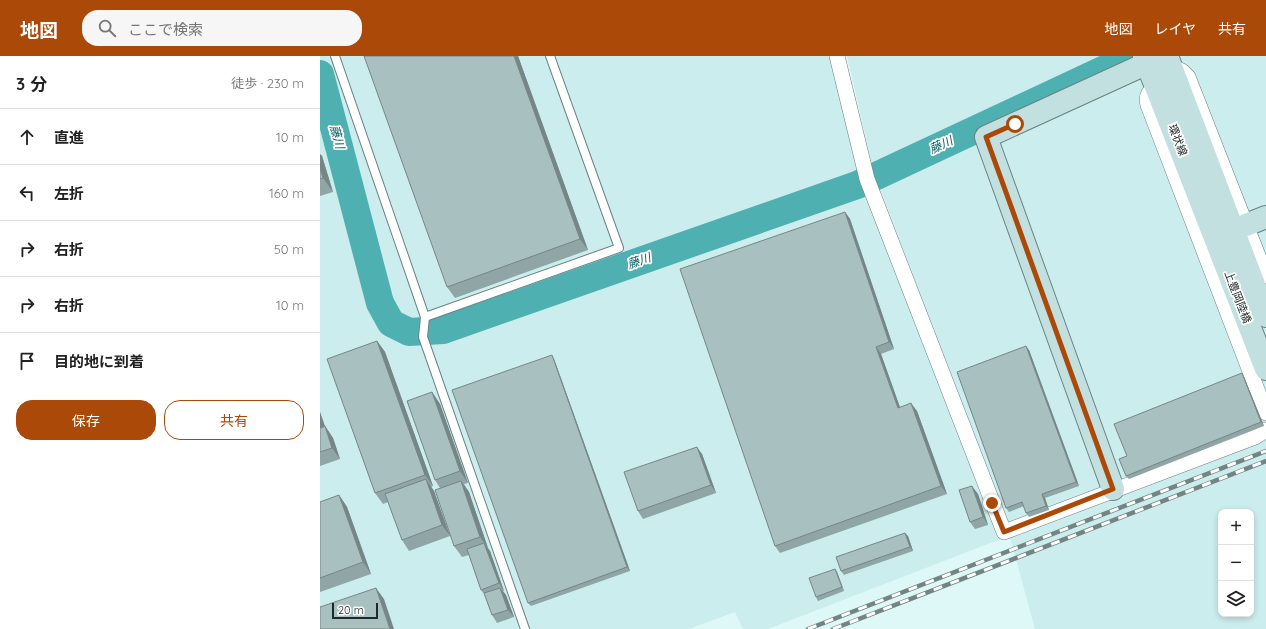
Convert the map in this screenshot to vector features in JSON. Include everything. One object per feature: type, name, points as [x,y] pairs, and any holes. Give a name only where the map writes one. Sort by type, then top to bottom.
[{"type":"street","points":[[837,56],[868,179],[1004,532],[1113,489],[1255,437],[1266,430]]},
{"type":"street","points":[[1113,489],[986,137],[1158,59]]},
{"type":"street","name":"環状線","points":[[1158,59],[1157,85],[1221,225]]},
{"type":"street","name":"環状線","points":[[1158,59],[1221,225]]},
{"type":"street","points":[[1221,225],[1266,217]]},
{"type":"street","points":[[1221,225],[1266,276]]},
{"type":"street","points":[[1221,225],[1266,412]]},
{"type":"street","name":"上豊岡陸橋","points":[[1221,225],[1266,316]]},
{"type":"street","name":"上豊岡陸橋","points":[[1221,225],[1266,369]]},
{"type":"lane","points":[[335,56],[425,317],[423,338],[525,629]]},
{"type":"lane","points":[[425,317],[619,248],[550,56]]},
{"type":"shaded area","points":[[320,56],[832,56],[863,187],[998,540],[768,629],[743,629],[735,612],[689,629],[320,629]]},
{"type":"shaded area","points":[[847,56],[1266,56],[1266,629],[1035,629],[1008,530],[873,169]]},
{"type":"building","points":[[364,56],[514,56],[580,239],[447,287]]},
{"type":"building","points":[[320,168],[323,178],[320,179]]},
{"type":"building","points":[[845,212],[889,342],[876,347],[898,408],[911,403],[941,486],[775,546],[680,269]]},
{"type":"building","points":[[377,341],[425,475],[375,493],[327,359]]},
{"type":"building","points":[[1026,346],[1076,482],[1042,494],[1046,506],[1026,513],[1022,502],[1006,508],[957,372]]},
{"type":"building","points":[[552,355],[627,567],[528,603],[452,390]]},
{"type":"building","points":[[1242,373],[1261,422],[1126,476],[1119,459],[1127,456],[1114,424]]},
{"type":"building","points":[[432,392],[460,471],[435,480],[407,401]]},
{"type":"building","points":[[320,425],[321,428],[325,426],[332,448],[320,452]]},
{"type":"building","points":[[697,447],[711,485],[638,511],[624,472]]},
{"type":"building","points":[[426,479],[442,525],[402,540],[385,494]]},
{"type":"building","points":[[461,481],[480,537],[454,546],[435,490]]},
{"type":"building","points":[[972,486],[983,517],[970,522],[959,490]]},
{"type":"building","points":[[339,495],[363,562],[320,578],[320,502]]},
{"type":"building","points":[[905,533],[910,547],[841,571],[836,557]]},
{"type":"building","points":[[484,543],[499,583],[481,590],[467,549]]},
{"type":"building","points":[[835,569],[842,587],[816,597],[809,578]]},
{"type":"building","points":[[376,588],[390,629],[320,629],[320,607]]},
{"type":"building","points":[[500,588],[508,610],[492,615],[484,593]]},
{"type":"waterway","name":"藤川","points":[[320,74],[380,303],[391,323],[409,332],[443,330],[857,185],[1120,62]]},
{"type":"railway","points":[[808,629],[1266,451]]},
{"type":"railway","points":[[833,629],[1266,461]]},
{"type":"route","points":[[992,503],[1004,532],[1113,489],[986,137],[1015,124]]}]
